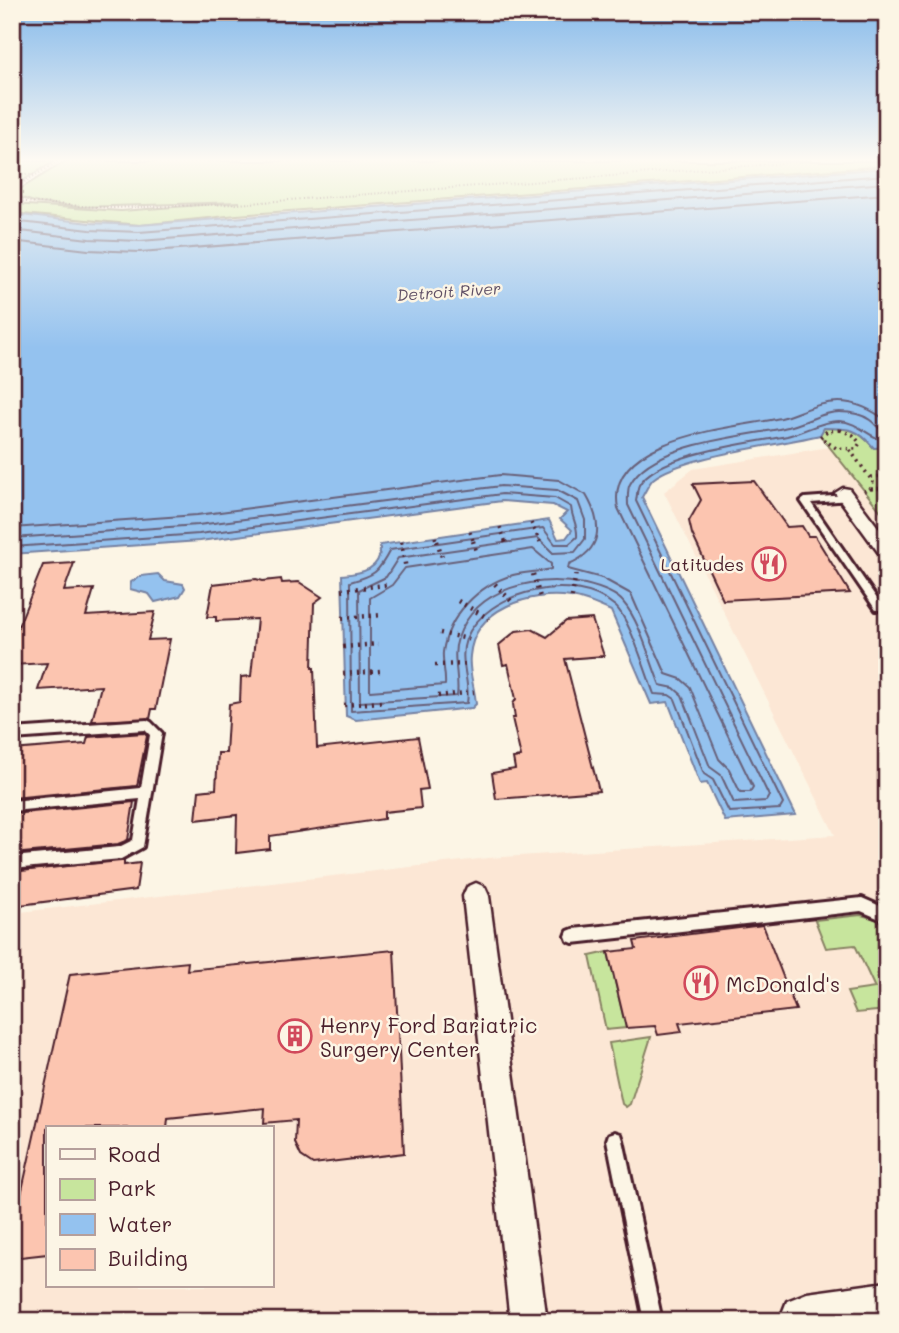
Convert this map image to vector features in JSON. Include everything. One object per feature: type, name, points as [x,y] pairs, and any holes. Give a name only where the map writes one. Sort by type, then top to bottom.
[{"type":"main road","points":[[807,1321],[887,1310]]},
{"type":"street","points":[[845,495],[887,552]]},
{"type":"street","points":[[476,896],[529,1321]]},
{"type":"lane","points":[[845,495],[805,501],[879,608]]},
{"type":"lane","points":[[12,734],[147,725],[156,733],[139,843],[121,853],[12,863]]},
{"type":"lane","points":[[12,806],[147,793]]},
{"type":"lane","points":[[573,936],[862,904],[887,916]]},
{"type":"lane","points":[[615,1140],[653,1321]]},
{"type":"path","points":[[881,425],[887,424]]},
{"type":"path","points":[[827,430],[840,430],[853,435],[860,443],[856,449],[850,450],[826,444],[820,437],[827,430]]},
{"type":"path","points":[[850,450],[871,477],[873,482],[870,489]]},
{"type":"path","points":[[871,477],[887,476]]},
{"type":"path","points":[[845,495],[887,488]]},
{"type":"path","points":[[531,523],[540,542]]},
{"type":"path","points":[[500,527],[507,547]]},
{"type":"path","points":[[470,532],[476,551]]},
{"type":"path","points":[[435,537],[443,560]]},
{"type":"path","points":[[401,542],[406,569]]},
{"type":"path","points":[[572,597],[576,572]]},
{"type":"path","points":[[533,574],[540,597]]},
{"type":"path","points":[[495,584],[513,603]]},
{"type":"path","points":[[342,590],[386,585]]},
{"type":"path","points":[[458,601],[489,619]]},
{"type":"path","points":[[342,618],[382,615]]},
{"type":"path","points":[[440,633],[473,640]]},
{"type":"path","points":[[343,647],[378,644]]},
{"type":"path","points":[[435,665],[470,664]]},
{"type":"path","points":[[343,674],[380,671]]},
{"type":"path","points":[[438,695],[474,692]]},
{"type":"path","points":[[344,705],[381,702]]},
{"type":"shaded area","points":[[829,447],[887,519],[887,1321],[12,1321],[12,913],[488,858],[835,835],[664,492],[693,469]]},
{"type":"green space","points":[[121,223],[157,223],[140,225]]},
{"type":"green space","points":[[823,428],[852,430],[863,436],[874,448],[887,447],[887,519],[820,435]]},
{"type":"green space","points":[[861,915],[887,922],[887,1010],[856,1013],[847,992],[875,988],[855,945],[826,948],[815,920]]},
{"type":"green space","points":[[608,952],[626,1028],[606,1030],[590,956]]},
{"type":"green space","points":[[651,1037],[630,1104],[626,1107],[622,1104],[609,1043]]},
{"type":"water","name":"Detroit River","points":[[12,223],[887,223],[887,447],[874,448],[863,436],[852,431],[824,428],[820,435],[732,452],[667,471],[653,479],[642,497],[796,815],[725,821],[707,783],[700,784],[668,702],[651,704],[611,611],[576,598],[555,596],[522,600],[493,615],[482,626],[474,639],[470,656],[476,704],[472,708],[356,720],[346,716],[342,575],[369,569],[378,560],[380,545],[549,520],[558,539],[566,538],[572,530],[560,519],[567,512],[553,505],[502,501],[200,541],[12,554]]},
{"type":"water","points":[[158,574],[165,581],[183,584],[185,588],[180,596],[155,602],[149,594],[130,589],[131,582],[141,576]]},
{"type":"building","name":"Latitudes","points":[[754,481],[787,527],[802,526],[808,536],[815,536],[850,593],[723,600],[692,534],[689,521],[701,500],[693,484]]},
{"type":"building","points":[[74,563],[64,591],[94,589],[86,616],[155,612],[148,640],[170,639],[156,709],[152,709],[150,719],[92,721],[101,686],[38,690],[47,663],[12,665],[12,642],[43,565]]},
{"type":"building","points":[[281,579],[282,583],[299,582],[322,597],[314,603],[312,668],[317,748],[418,737],[428,789],[419,790],[421,808],[384,812],[384,819],[270,836],[270,849],[236,853],[237,815],[196,820],[199,791],[216,789],[218,753],[226,753],[229,704],[240,702],[241,677],[251,676],[257,619],[216,621],[216,617],[207,617],[213,584]]},
{"type":"building","points":[[592,619],[604,656],[565,659],[599,791],[496,799],[492,773],[515,769],[513,758],[521,757],[512,718],[515,718],[513,704],[516,699],[508,664],[503,665],[499,645],[516,631],[532,629],[547,637],[566,621]]},
{"type":"building","points":[[144,733],[147,736],[137,786],[12,798],[12,750],[86,744],[88,737]]},
{"type":"building","points":[[134,802],[128,840],[118,844],[12,854],[12,814]]},
{"type":"building","points":[[124,860],[124,865],[140,863],[136,890],[12,906],[12,872]]},
{"type":"building","name":"McDonald's","points":[[763,925],[796,1010],[679,1023],[682,1032],[658,1035],[655,1026],[626,1028],[608,952],[636,949],[634,941]]},
{"type":"building","points":[[394,950],[404,1153],[313,1164],[301,1156],[295,1143],[296,1120],[264,1123],[265,1108],[168,1118],[167,1126],[46,1126],[46,1254],[12,1258],[12,1235],[70,974],[188,962],[187,970]]},
{"type":"place","name":"Latitudes","points":[[769,564]]},
{"type":"place","name":"McDonald's","points":[[701,983]]},
{"type":"place","name":"Henry Ford Bariatric Surgery Center","points":[[295,1036]]}]
